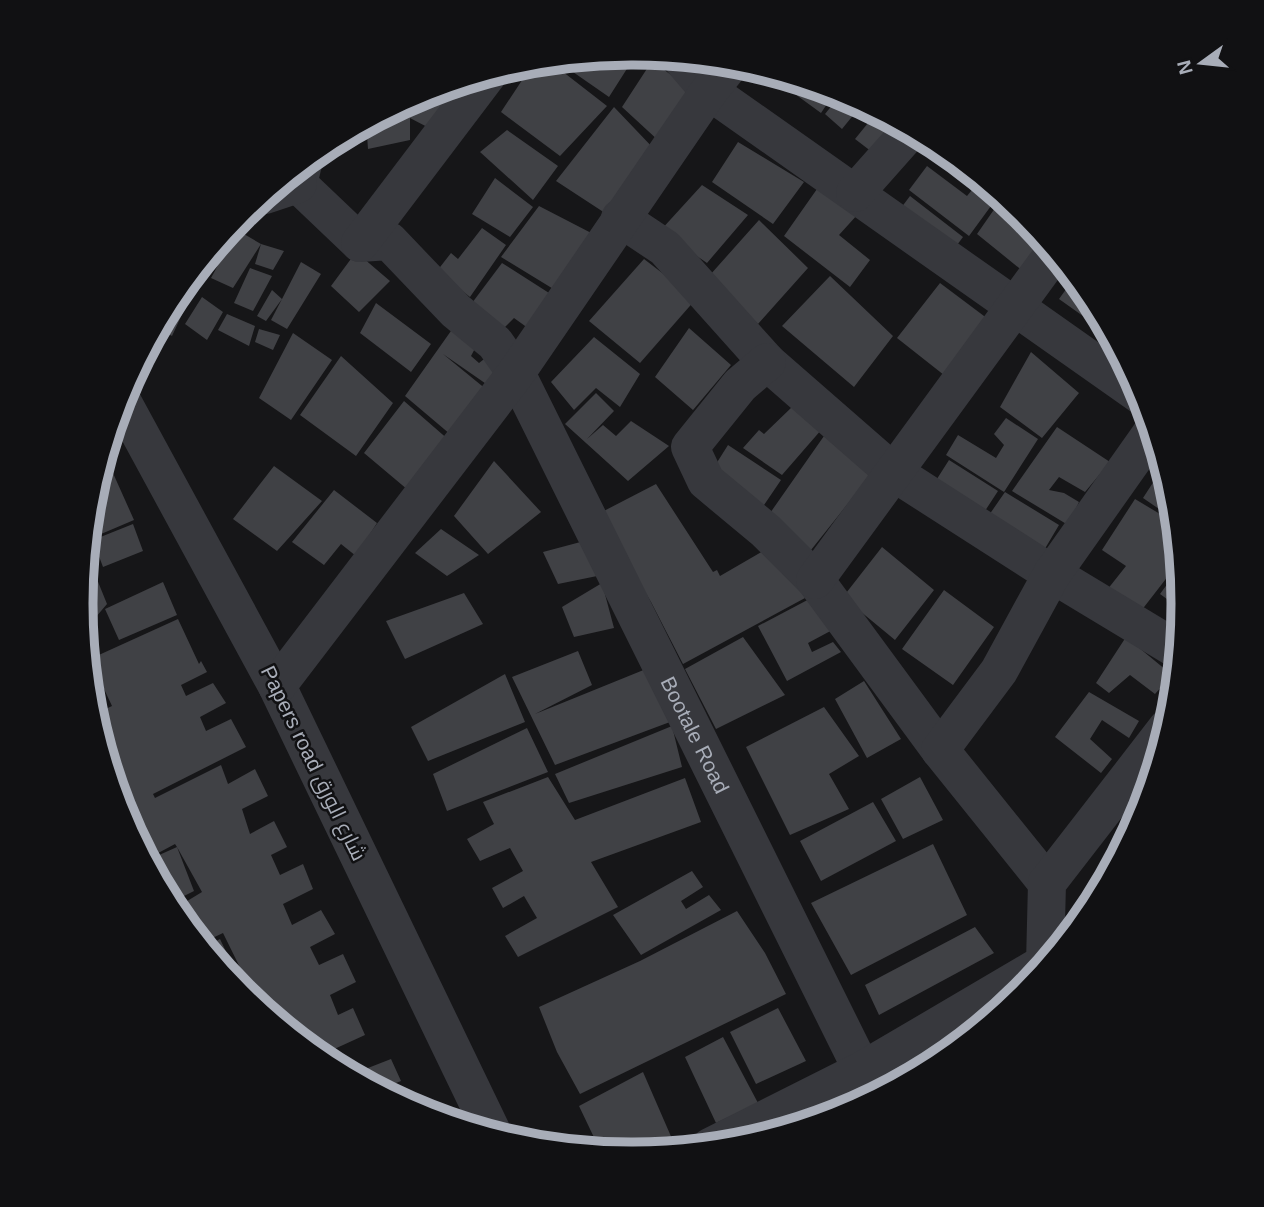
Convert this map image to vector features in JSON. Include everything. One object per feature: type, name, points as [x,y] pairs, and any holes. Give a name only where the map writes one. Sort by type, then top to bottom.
[{"type":"street","points":[[277,686],[516,373],[620,218],[720,77],[855,193],[1124,383]]},
{"type":"street","points":[[293,185],[360,243],[478,87]]},
{"type":"street","points":[[855,193],[904,139]]},
{"type":"street","points":[[620,218],[665,248],[766,362],[893,472],[1052,574],[1169,645]]},
{"type":"street","name":"Bootale Road","points":[[360,243],[389,241],[456,311],[495,343],[516,373],[869,1083]]},
{"type":"street","points":[[815,580],[1048,261]]},
{"type":"street","points":[[766,362],[740,385],[690,447],[706,481],[765,531],[815,580],[940,750],[1047,883]]},
{"type":"street","name":"Papers road شارع الورق","points":[[128,413],[277,686],[487,1122]]},
{"type":"street","points":[[940,750],[999,671],[1052,574],[1145,441]]},
{"type":"street","points":[[1045,948],[1047,883],[1150,750]]},
{"type":"street","points":[[762,1126],[869,1083],[1010,987]]},
{"type":"building","points":[[629,65],[609,97],[573,72],[575,68]]},
{"type":"building","points":[[649,65],[659,66],[696,93],[660,142],[622,107]]},
{"type":"building","points":[[560,69],[607,106],[560,156],[501,112],[525,75]]},
{"type":"building","points":[[786,87],[828,102],[821,113]]},
{"type":"building","points":[[445,98],[450,101],[431,129],[410,118],[410,140],[368,149],[367,135],[426,106]]},
{"type":"building","points":[[833,104],[855,113],[842,129],[825,114]]},
{"type":"building","points":[[614,107],[656,151],[608,215],[556,181]]},
{"type":"building","points":[[856,114],[890,131],[872,152],[855,139],[868,123]]},
{"type":"building","points":[[507,130],[558,166],[533,200],[480,152]]},
{"type":"building","points":[[738,142],[804,182],[773,224],[712,182]]},
{"type":"building","points":[[927,166],[967,196],[974,187],[993,204],[969,236],[909,190]]},
{"type":"building","points":[[495,178],[533,207],[510,237],[472,214]]},
{"type":"building","points":[[702,185],[748,215],[707,263],[660,231]]},
{"type":"building","points":[[817,189],[858,214],[839,235],[870,260],[850,287],[784,236]]},
{"type":"building","points":[[910,196],[963,237],[951,253],[898,212]]},
{"type":"building","points":[[539,206],[599,237],[555,290],[501,257]]},
{"type":"building","points":[[996,207],[1039,251],[1024,272],[977,234]]},
{"type":"building","points":[[759,220],[808,268],[758,324],[710,275]]},
{"type":"building","points":[[482,228],[506,245],[470,297],[437,271],[451,253],[458,259]]},
{"type":"building","points":[[242,233],[261,244],[233,288],[211,278],[228,247]]},
{"type":"building","points":[[261,244],[284,251],[273,270],[255,264]]},
{"type":"building","points":[[356,252],[390,281],[359,312],[331,286]]},
{"type":"building","points":[[644,259],[696,299],[640,363],[589,321]]},
{"type":"building","points":[[301,262],[321,274],[287,329],[271,320]]},
{"type":"building","points":[[502,263],[560,300],[532,331],[514,318],[499,333],[466,311]]},
{"type":"building","points":[[250,268],[272,276],[253,311],[234,303]]},
{"type":"building","points":[[830,276],[893,336],[854,387],[782,326]]},
{"type":"building","points":[[940,283],[992,322],[949,379],[897,338]]},
{"type":"building","points":[[1067,287],[1091,322],[1059,299]]},
{"type":"building","points":[[272,290],[282,299],[266,321],[257,316]]},
{"type":"building","points":[[191,295],[191,295],[172,336],[166,333]]},
{"type":"building","points":[[202,297],[223,312],[207,340],[185,324]]},
{"type":"building","points":[[376,303],[431,344],[411,372],[360,333]]},
{"type":"building","points":[[227,314],[255,326],[249,346],[218,330]]},
{"type":"building","points":[[458,321],[480,339],[471,356],[479,363],[488,356],[502,364],[492,388],[443,354],[487,390],[457,440],[405,396]]},
{"type":"building","points":[[689,328],[731,365],[693,410],[655,377]]},
{"type":"building","points":[[259,329],[280,335],[273,350],[255,342]]},
{"type":"building","points":[[293,333],[332,360],[291,420],[259,398]]},
{"type":"building","points":[[594,337],[640,374],[620,407],[596,388],[574,410],[551,382]]},
{"type":"building","points":[[1031,352],[1079,393],[1042,438],[1000,407]]},
{"type":"building","points":[[341,356],[393,403],[356,456],[300,415]]},
{"type":"building","points":[[596,393],[614,411],[587,439],[603,425],[616,436],[631,421],[669,446],[628,481],[565,424]]},
{"type":"building","points":[[404,401],[450,441],[408,490],[364,453]]},
{"type":"building","points":[[792,407],[822,429],[782,475],[743,448],[759,430],[764,434]]},
{"type":"building","points":[[1006,418],[1038,439],[1004,492],[946,455],[958,435],[996,458],[1004,445],[994,434]]},
{"type":"building","points":[[1057,427],[1110,462],[1085,492],[1059,477],[1049,490],[1064,493],[1079,502],[1068,525],[1012,491]]},
{"type":"building","points":[[824,436],[874,471],[811,550],[768,516]]},
{"type":"building","points":[[728,445],[781,480],[758,514],[711,472]]},
{"type":"building","points":[[949,460],[998,491],[983,514],[935,482]]},
{"type":"building","points":[[494,461],[541,512],[488,554],[454,516]]},
{"type":"building","points":[[274,466],[322,501],[277,551],[233,519]]},
{"type":"building","points":[[111,469],[134,520],[98,535]]},
{"type":"building","points":[[1154,481],[1162,511],[1143,498]]},
{"type":"building","points":[[656,484],[713,572],[717,570],[720,576],[775,544],[805,598],[683,664],[651,602],[598,514]]},
{"type":"building","points":[[334,490],[377,523],[356,556],[341,544],[324,565],[292,542]]},
{"type":"building","points":[[1005,492],[1059,525],[1043,552],[987,518]]},
{"type":"building","points":[[1135,499],[1163,516],[1170,573],[1141,611],[1107,590],[1126,566],[1102,550]]},
{"type":"building","points":[[133,524],[143,551],[103,567],[96,549],[97,538]]},
{"type":"building","points":[[441,529],[479,555],[447,576],[415,553]]},
{"type":"building","points":[[588,540],[602,575],[558,584],[543,552]]},
{"type":"building","points":[[882,547],[934,590],[895,640],[843,597]]},
{"type":"building","points":[[94,572],[107,604],[93,620]]},
{"type":"building","points":[[1170,580],[1171,602],[1160,594]]},
{"type":"building","points":[[163,582],[177,615],[119,640],[105,609]]},
{"type":"building","points":[[602,583],[614,628],[574,637],[562,607]]},
{"type":"building","points":[[944,590],[994,627],[953,685],[902,649]]},
{"type":"building","points":[[464,593],[483,624],[405,659],[386,621]]},
{"type":"building","points":[[815,596],[836,628],[808,643],[812,652],[833,642],[841,652],[787,681],[758,626]]},
{"type":"building","points":[[178,619],[199,664],[201,661],[207,672],[181,685],[186,696],[213,683],[226,703],[200,717],[206,731],[231,719],[246,747],[153,794],[155,798],[221,765],[228,784],[255,769],[268,796],[242,809],[250,834],[274,821],[287,847],[271,855],[280,875],[303,864],[313,889],[283,904],[292,925],[321,910],[335,934],[310,947],[319,965],[343,954],[356,982],[330,995],[338,1015],[353,1008],[365,1035],[332,1050],[277,1009],[245,978],[223,933],[211,939],[184,903],[202,892],[175,844],[155,854],[134,810],[112,743],[104,710],[112,706],[99,677],[96,656]]},
{"type":"building","points":[[743,637],[785,695],[716,729],[685,669]]},
{"type":"building","points":[[1126,637],[1166,670],[1164,684],[1155,694],[1130,675],[1109,693],[1096,683]]},
{"type":"building","points":[[578,651],[592,685],[535,714],[646,669],[670,722],[555,765],[512,677]]},
{"type":"building","points":[[505,674],[525,722],[428,761],[411,727]]},
{"type":"building","points":[[864,681],[901,739],[867,758],[835,699]]},
{"type":"building","points":[[1089,692],[1139,721],[1129,738],[1102,720],[1090,739],[1112,759],[1101,773],[1055,737]]},
{"type":"building","points":[[824,707],[859,756],[829,774],[849,809],[790,835],[746,747]]},
{"type":"building","points":[[672,726],[682,767],[569,803],[555,774]]},
{"type":"building","points":[[527,728],[548,772],[447,811],[433,774]]},
{"type":"building","points":[[548,777],[575,820],[685,778],[701,822],[591,862],[618,907],[518,957],[505,936],[537,918],[524,896],[503,908],[492,888],[523,871],[510,848],[480,861],[467,839],[494,824],[483,802]]},
{"type":"building","points":[[920,777],[943,820],[903,839],[881,799]]},
{"type":"building","points":[[873,802],[896,841],[821,881],[800,841]]},
{"type":"building","points":[[933,844],[967,915],[851,975],[811,903]]},
{"type":"building","points":[[177,847],[194,891],[181,898],[156,856]]},
{"type":"building","points":[[692,871],[703,887],[681,901],[686,909],[709,895],[721,910],[641,955],[613,915]]},
{"type":"building","points":[[737,911],[765,953],[786,994],[580,1094],[557,1052],[539,1007],[640,961]]},
{"type":"building","points":[[975,927],[994,953],[879,1015],[865,985]]},
{"type":"building","points":[[220,939],[232,964],[227,959],[214,942]]},
{"type":"building","points":[[778,1008],[806,1061],[756,1084],[730,1032]]},
{"type":"building","points":[[723,1037],[758,1103],[716,1123],[685,1057]]},
{"type":"building","points":[[391,1059],[401,1081],[391,1085],[363,1070]]},
{"type":"building","points":[[643,1072],[673,1141],[596,1141],[579,1106]]}]
